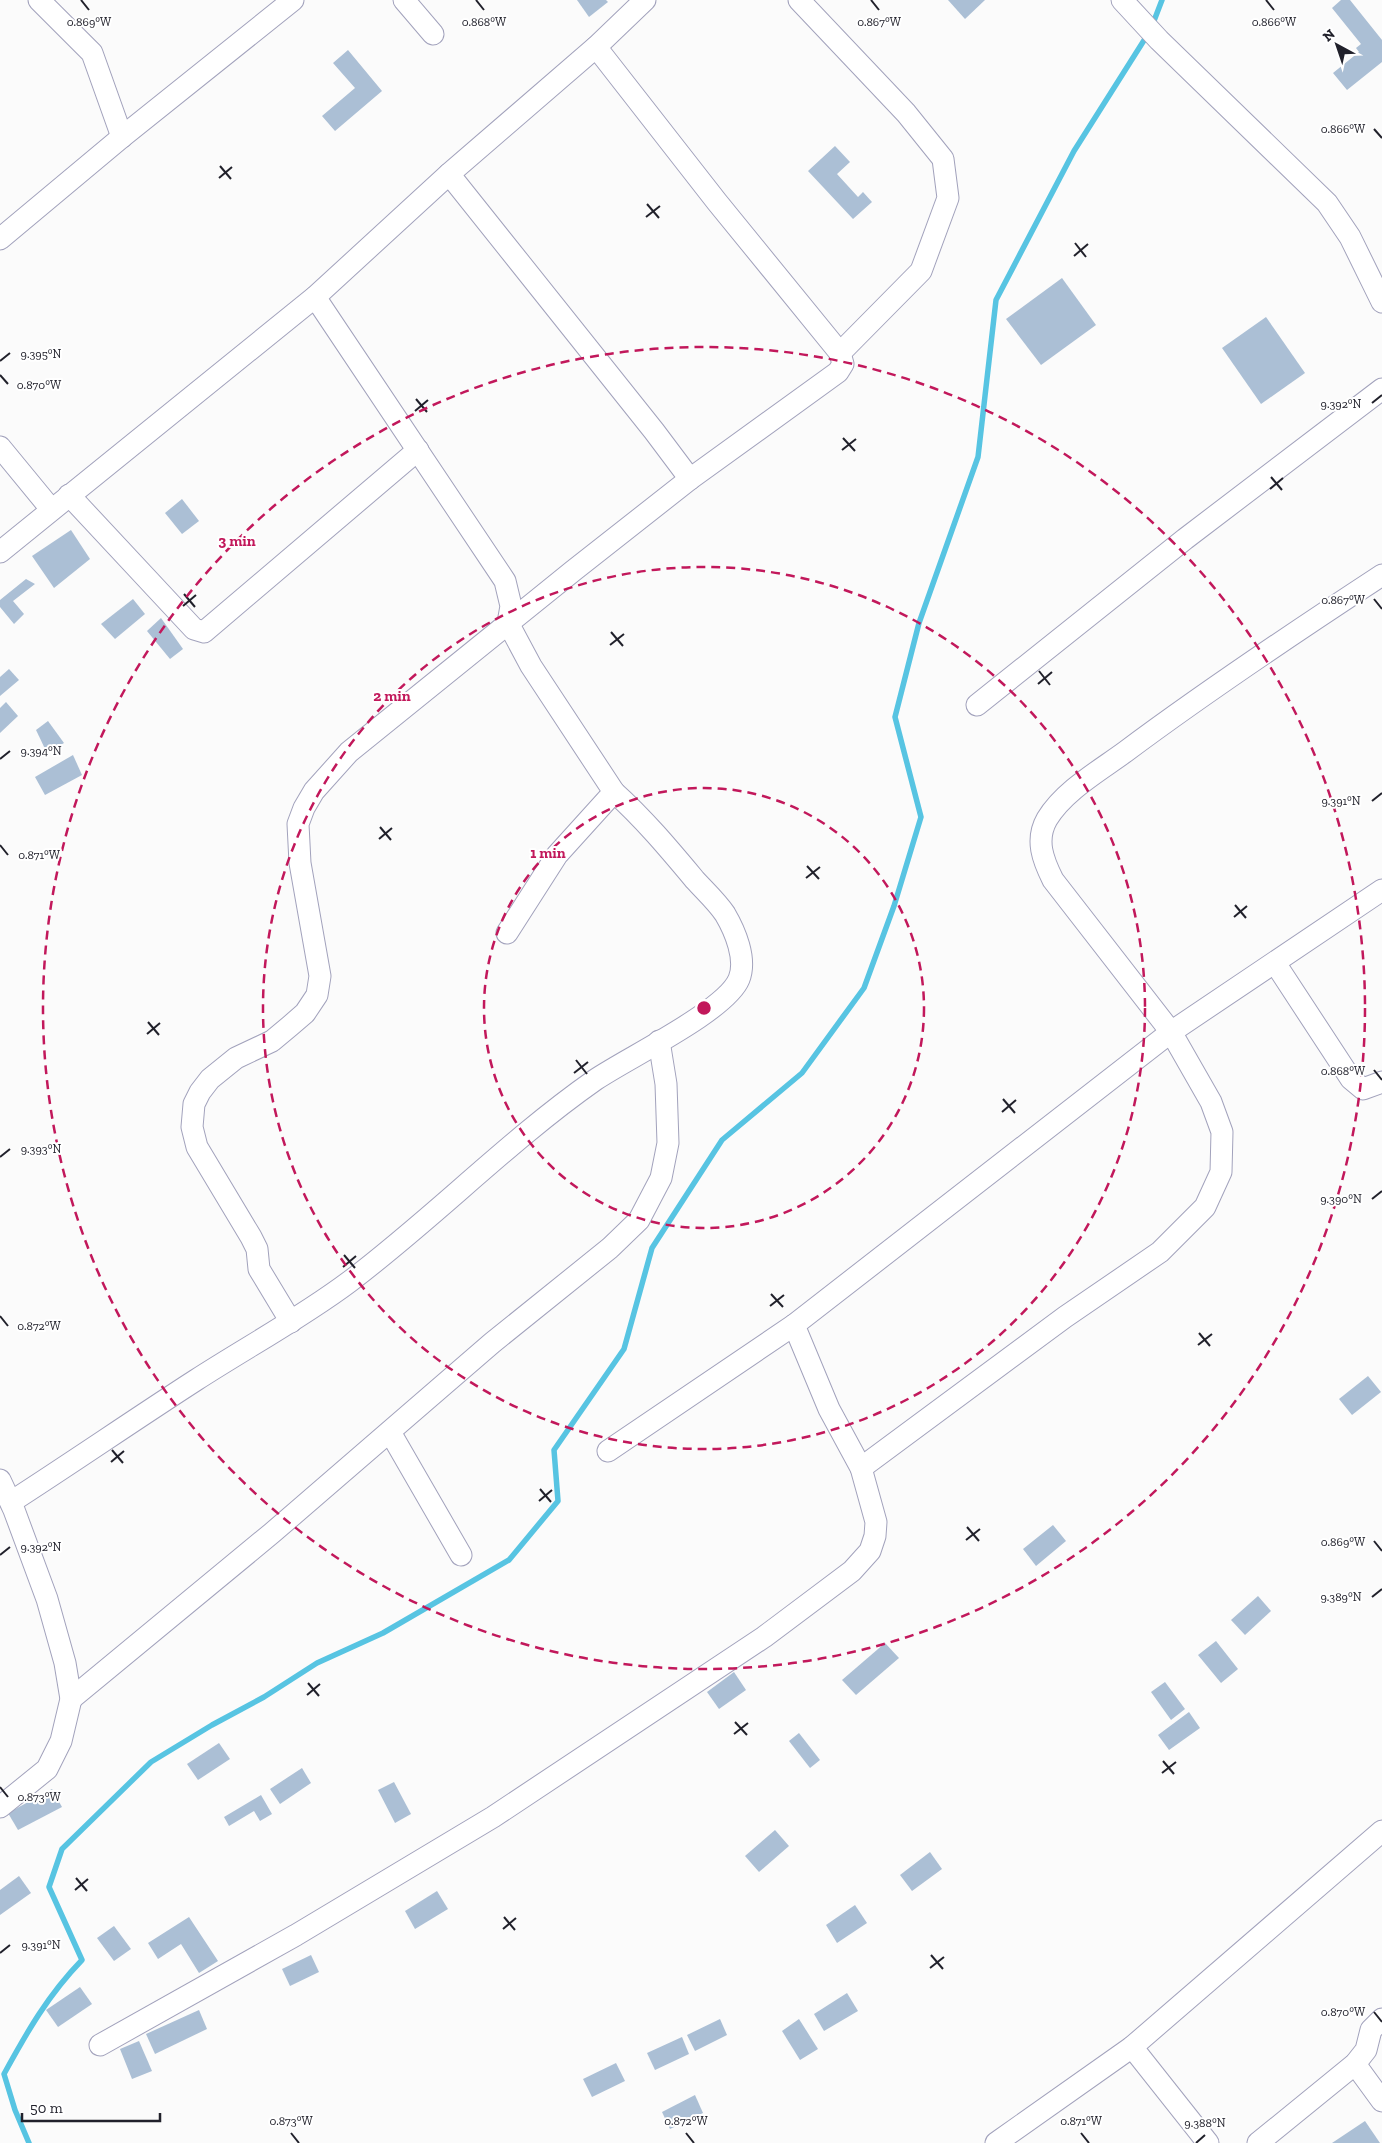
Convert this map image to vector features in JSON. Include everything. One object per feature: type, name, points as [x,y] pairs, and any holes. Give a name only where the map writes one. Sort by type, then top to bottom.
[{"type":"street","points":[[39,0],[92,53],[122,137]]},
{"type":"street","points":[[0,239],[122,137],[293,0]]},
{"type":"street","points":[[404,0],[433,34]]},
{"type":"street","points":[[0,552],[315,297],[449,174],[596,47],[645,0]]},
{"type":"street","points":[[799,0],[906,113],[943,159],[948,198],[921,271],[840,353]]},
{"type":"street","points":[[1128,7],[1159,40],[1327,203],[1350,237],[1382,302]]},
{"type":"street","points":[[291,1322],[259,1269],[257,1249],[197,1147],[192,1127],[194,1104],[210,1079],[236,1058],[272,1040],[290,1026],[305,1012],[317,995],[320,976],[305,902],[298,837],[298,824],[309,799],[321,782],[349,752],[690,479],[838,372],[843,364],[840,353],[717,202],[596,47]]},
{"type":"street","points":[[449,174],[654,431],[690,479]]},
{"type":"street","points":[[11,1502],[198,1378],[291,1322],[347,1284],[389,1251],[543,1119],[596,1079],[631,1056],[700,1016],[719,1002],[739,979],[740,951],[724,913],[635,811],[614,792],[530,666],[508,624],[511,606],[505,581],[315,297]]},
{"type":"street","points":[[977,704],[1185,540],[1382,389]]},
{"type":"street","points":[[0,447],[51,509]]},
{"type":"street","points":[[69,495],[194,629],[204,632],[418,450]]},
{"type":"street","points":[[861,1468],[1065,1316],[1160,1252],[1205,1207],[1221,1172],[1222,1132],[1212,1102],[1171,1032],[1053,880],[1043,860],[1040,839],[1047,820],[1059,804],[1080,785],[1188,705],[1382,575]]},
{"type":"street","points":[[507,934],[557,854],[614,792]]},
{"type":"street","points":[[608,1451],[794,1326],[1171,1032],[1382,890]]},
{"type":"street","points":[[1275,962],[1351,1080],[1363,1088],[1382,1082]]},
{"type":"street","points":[[71,1699],[272,1533],[492,1343],[610,1248],[639,1220],[661,1178],[668,1143],[666,1084],[659,1041]]},
{"type":"street","points":[[100,2045],[296,1935],[493,1817],[764,1637],[852,1572],[870,1551],[875,1536],[876,1522],[861,1468],[828,1409],[794,1326]]},
{"type":"street","points":[[390,1432],[461,1555]]},
{"type":"street","points":[[0,1480],[11,1502],[47,1599],[71,1699],[61,1740],[47,1769],[0,1807]]},
{"type":"street","points":[[996,2143],[1132,2047],[1382,1831]]},
{"type":"street","points":[[1258,2143],[1354,2064],[1366,2050],[1371,2030],[1382,2019]]},
{"type":"street","points":[[1132,2047],[1208,2143]]},
{"type":"street","points":[[1354,2064],[1382,2101]]},
{"type":"building","points":[[577,0],[606,0],[608,2],[589,17]]},
{"type":"building","points":[[948,0],[985,0],[965,19]]},
{"type":"building","points":[[1341,0],[1350,0],[1382,40],[1382,62],[1347,90],[1333,73],[1359,52],[1356,48],[1361,44],[1332,8]]},
{"type":"building","points":[[348,50],[382,91],[335,131],[322,116],[355,88],[333,63]]},
{"type":"building","points":[[835,146],[850,162],[837,174],[858,197],[863,192],[872,202],[853,219],[808,171]]},
{"type":"building","points":[[1062,278],[1096,325],[1041,365],[1006,319]]},
{"type":"building","points":[[1266,317],[1305,373],[1261,404],[1222,348]]},
{"type":"building","points":[[182,499],[199,521],[182,534],[165,513]]},
{"type":"building","points":[[71,530],[90,559],[54,588],[32,556]]},
{"type":"building","points":[[26,579],[35,584],[13,601],[24,614],[14,624],[0,607],[0,600]]},
{"type":"building","points":[[133,599],[145,614],[115,639],[101,624]]},
{"type":"building","points":[[161,618],[183,649],[170,659],[147,631]]},
{"type":"building","points":[[9,669],[19,680],[0,696],[0,677]]},
{"type":"building","points":[[6,702],[18,716],[0,733],[0,708]]},
{"type":"building","points":[[48,721],[64,743],[47,753],[36,730]]},
{"type":"building","points":[[73,755],[82,775],[45,795],[35,777]]},
{"type":"building","points":[[1368,1376],[1381,1392],[1352,1415],[1339,1399]]},
{"type":"building","points":[[1053,1525],[1066,1541],[1036,1566],[1023,1549]]},
{"type":"building","points":[[1258,1596],[1271,1611],[1245,1635],[1231,1620]]},
{"type":"building","points":[[1216,1641],[1238,1669],[1221,1683],[1198,1655]]},
{"type":"building","points":[[885,1643],[899,1658],[856,1695],[842,1680]]},
{"type":"building","points":[[734,1672],[746,1690],[719,1709],[707,1692]]},
{"type":"building","points":[[1165,1682],[1185,1709],[1171,1720],[1151,1692]]},
{"type":"building","points":[[1189,1712],[1200,1728],[1169,1750],[1158,1735]]},
{"type":"building","points":[[799,1733],[820,1760],[810,1768],[789,1741]]},
{"type":"building","points":[[219,1743],[230,1759],[198,1780],[187,1764]]},
{"type":"building","points":[[302,1768],[311,1783],[280,1804],[270,1789]]},
{"type":"building","points":[[394,1782],[411,1814],[395,1823],[378,1790]]},
{"type":"building","points":[[52,1789],[62,1807],[18,1830],[8,1813]]},
{"type":"building","points":[[261,1795],[272,1814],[260,1821],[254,1811],[229,1826],[224,1817]]},
{"type":"building","points":[[775,1830],[789,1846],[759,1872],[745,1856]]},
{"type":"building","points":[[930,1852],[942,1869],[912,1891],[900,1875]]},
{"type":"building","points":[[19,1876],[31,1893],[0,1915],[0,1890]]},
{"type":"building","points":[[437,1891],[448,1909],[415,1929],[405,1911]]},
{"type":"building","points":[[855,1905],[867,1923],[837,1943],[826,1925]]},
{"type":"building","points":[[189,1917],[218,1961],[199,1973],[181,1944],[158,1959],[148,1943]]},
{"type":"building","points":[[114,1926],[131,1949],[114,1961],[97,1938]]},
{"type":"building","points":[[311,1955],[319,1972],[290,1986],[282,1969]]},
{"type":"building","points":[[80,1987],[92,2004],[58,2027],[46,2010]]},
{"type":"building","points":[[847,1993],[858,2011],[824,2031],[814,2014]]},
{"type":"building","points":[[199,2010],[207,2029],[155,2054],[146,2034]]},
{"type":"building","points":[[720,2019],[727,2035],[695,2051],[687,2035]]},
{"type":"building","points":[[799,2019],[818,2049],[800,2060],[782,2031]]},
{"type":"building","points":[[682,2037],[689,2054],[655,2070],[647,2053]]},
{"type":"building","points":[[139,2041],[152,2071],[132,2079],[120,2049]]},
{"type":"building","points":[[616,2063],[625,2081],[592,2097],[583,2079]]},
{"type":"building","points":[[695,2095],[703,2113],[670,2129],[662,2112]]},
{"type":"building","points":[[1365,2121],[1380,2143],[1332,2143]]},
{"type":"waterway","points":[[1152,26],[1162,0]]},
{"type":"waterway","points":[[29,2143],[15,2110],[4,2074],[48,2000],[82,1960],[49,1887],[62,1849],[151,1762],[212,1725],[264,1697],[317,1663],[383,1633],[509,1560],[558,1501],[554,1450],[624,1349],[652,1248],[722,1140],[802,1073],[864,988],[894,906],[921,817],[895,717],[919,623],[978,457],[996,300],[1074,151],[1148,34]]}]
